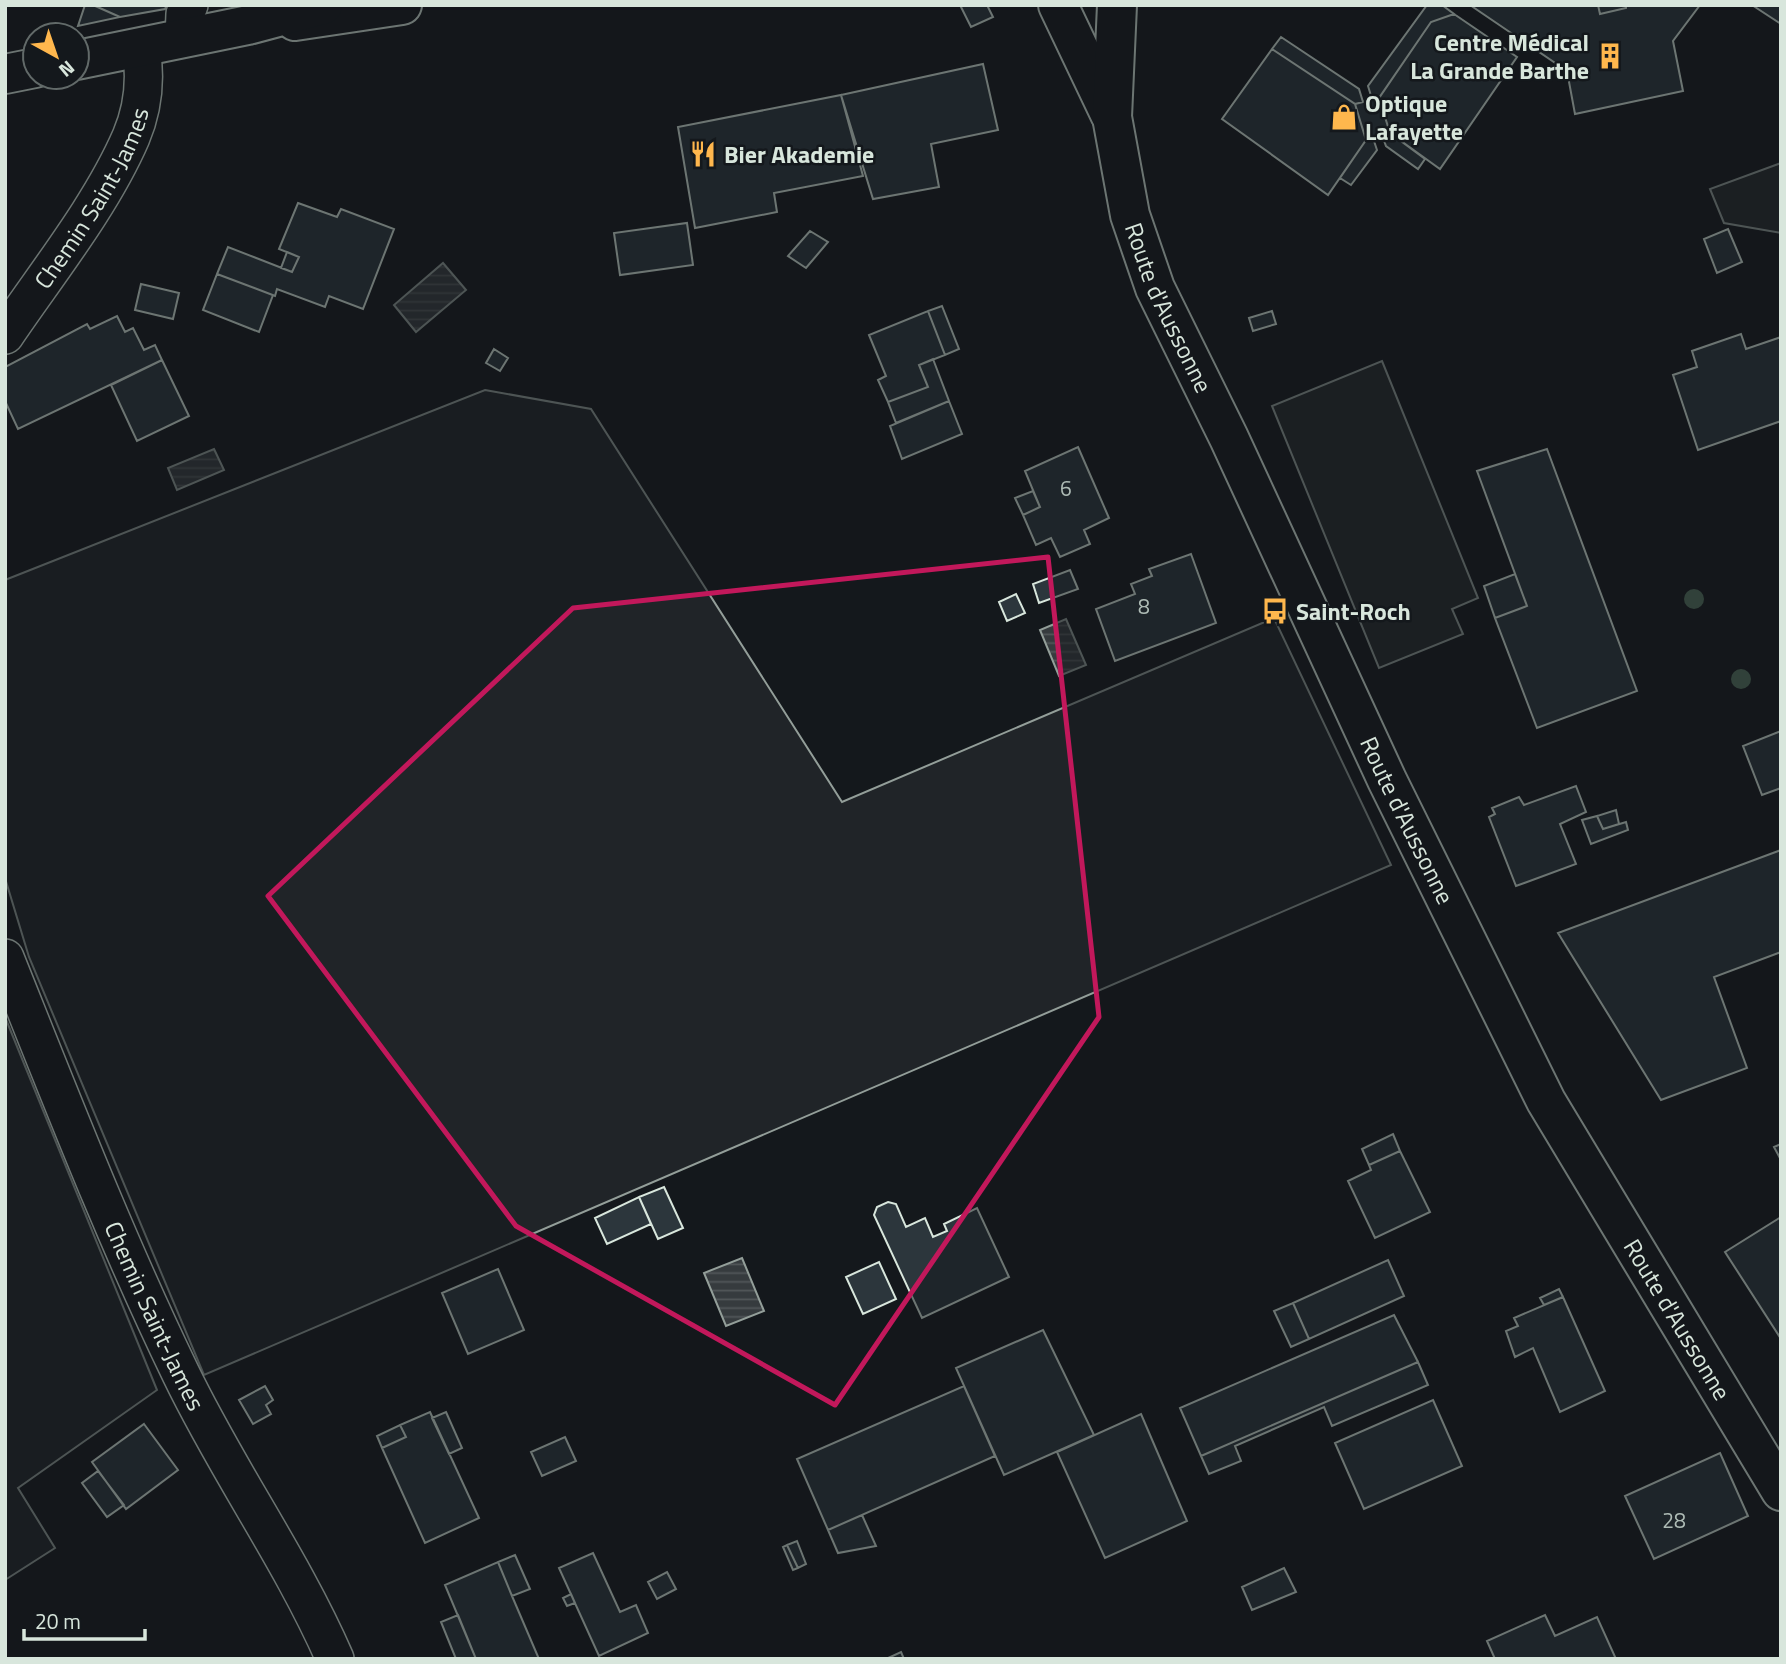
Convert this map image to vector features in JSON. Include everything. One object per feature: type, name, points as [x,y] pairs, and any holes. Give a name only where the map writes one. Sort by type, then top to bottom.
[{"type":"main road","points":[[248,25],[323,5]]},
{"type":"main road","points":[[91,57],[141,48],[187,22],[248,25],[336,17],[402,5]]},
{"type":"main road","name":"Route d'Aussonne","points":[[1058,5],[1112,117]]},
{"type":"main road","name":"Route d'Aussonne","points":[[1117,5],[1112,117],[1130,215],[1155,288],[1229,438],[1387,780],[1546,1101],[1781,1491]]},
{"type":"street","name":"Chemin Saint-James","points":[[5,335],[102,190],[131,136],[145,73],[141,48]]},
{"type":"street","name":"Chemin Saint-James","points":[[5,958],[92,1176],[180,1373],[223,1457],[313,1609],[335,1659]]},
{"type":"highlighted area","points":[[1048,557],[1099,1017],[835,1405],[516,1226],[268,896],[573,608]]},
{"type":"shaded area","points":[[1781,163],[1781,233],[1724,223],[1710,189]]},
{"type":"shaded area","points":[[443,263],[466,290],[416,332],[394,305]]},
{"type":"shaded area","points":[[1382,361],[1478,598],[1452,609],[1463,634],[1379,668],[1272,406]]},
{"type":"shaded area","points":[[485,390],[591,409],[842,802],[1274,618],[1391,865],[204,1375],[29,957],[5,878],[5,580]]},
{"type":"shaded area","points":[[214,449],[224,470],[177,490],[168,468]]},
{"type":"shaded area","points":[[1066,619],[1086,665],[1059,676],[1040,630]]},
{"type":"shaded area","points":[[5,1017],[157,1390],[18,1488],[55,1548],[5,1580]]},
{"type":"shaded area","points":[[742,1258],[764,1311],[726,1326],[704,1273]]},
{"type":"building","points":[[85,5],[93,5],[120,17],[91,23],[91,21],[80,21]]},
{"type":"building","points":[[93,5],[167,5],[165,9],[120,17]]},
{"type":"building","points":[[960,5],[987,5],[993,17],[971,27]]},
{"type":"building","points":[[1427,5],[1442,5],[1454,14],[1431,22],[1379,98],[1372,99],[1368,86]]},
{"type":"building","name":"Centre Médical La Grande Barthe","points":[[1470,5],[1598,5],[1600,14],[1626,8],[1626,5],[1700,5],[1673,41],[1683,91],[1575,114],[1567,71]]},
{"type":"building","points":[[1598,5],[1626,5],[1626,8],[1600,14]]},
{"type":"building","points":[[1752,5],[1781,5],[1781,24]]},
{"type":"building","points":[[1454,14],[1517,57],[1440,169],[1390,133],[1379,98],[1431,22]]},
{"type":"building","points":[[1281,37],[1359,89],[1363,102],[1355,104],[1272,49]]},
{"type":"building","points":[[1272,49],[1355,104],[1366,140],[1328,195],[1222,119]]},
{"type":"building","points":[[983,64],[998,130],[931,144],[939,187],[873,199],[841,95]]},
{"type":"building","points":[[841,95],[863,176],[774,193],[777,212],[695,228],[678,127]]},
{"type":"building","points":[[1379,98],[1390,133],[1366,140],[1355,104]]},
{"type":"building","points":[[1390,133],[1425,159],[1418,169],[1386,146],[1382,135]]},
{"type":"building","points":[[1373,138],[1377,150],[1351,185],[1340,178],[1366,140]]},
{"type":"building","points":[[298,203],[337,217],[341,209],[394,229],[363,309],[329,296],[325,307],[277,289],[275,296],[217,274],[228,247],[292,272],[299,257],[279,249]]},
{"type":"building","points":[[687,223],[693,265],[620,275],[614,233]]},
{"type":"building","points":[[1728,229],[1742,262],[1717,273],[1704,239]]},
{"type":"building","points":[[810,231],[828,242],[806,268],[788,256]]},
{"type":"building","points":[[287,252],[299,257],[292,272],[281,268]]},
{"type":"building","points":[[217,274],[273,295],[259,332],[203,310]]},
{"type":"building","points":[[141,284],[179,293],[173,319],[135,310]]},
{"type":"building","points":[[942,306],[959,349],[945,355],[928,311]]},
{"type":"building","points":[[928,311],[945,355],[919,365],[928,387],[888,402],[878,380],[886,376],[869,335]]},
{"type":"building","points":[[1272,311],[1276,324],[1253,331],[1249,318]]},
{"type":"building","points":[[117,316],[125,332],[133,328],[144,350],[155,345],[162,360],[18,429],[5,401],[5,367],[87,324],[90,329]]},
{"type":"building","points":[[1741,334],[1746,349],[1781,337],[1781,421],[1698,450],[1673,375],[1697,367],[1692,351]]},
{"type":"building","points":[[494,349],[508,358],[500,371],[486,363]]},
{"type":"building","points":[[933,359],[949,401],[896,423],[888,402],[928,387],[919,365]]},
{"type":"building","points":[[162,360],[189,416],[137,441],[111,385]]},
{"type":"building","points":[[949,401],[962,434],[902,459],[890,426]]},
{"type":"building","points":[[1078,447],[1109,518],[1084,530],[1090,544],[1060,557],[1051,538],[1036,545],[1023,515],[1040,507],[1025,471]]},
{"type":"building","points":[[1547,449],[1637,691],[1537,728],[1495,618],[1527,606],[1477,471]]},
{"type":"building","points":[[1033,491],[1040,507],[1023,515],[1015,498]]},
{"type":"building","points":[[1191,554],[1216,623],[1115,661],[1096,609],[1135,594],[1131,584],[1152,576],[1149,569]]},
{"type":"building","points":[[1070,570],[1078,589],[1039,603],[1033,584]]},
{"type":"building","points":[[1515,574],[1527,606],[1495,618],[1484,586]]},
{"type":"building","points":[[1016,594],[1025,613],[1007,621],[999,602]]},
{"type":"building","points":[[1781,731],[1781,788],[1762,795],[1743,746]]},
{"type":"building","points":[[1576,786],[1586,812],[1560,824],[1576,864],[1516,886],[1489,817],[1495,814],[1492,808],[1519,797],[1524,805]]},
{"type":"building","points":[[1616,810],[1619,824],[1603,829],[1597,816]]},
{"type":"building","points":[[1597,816],[1603,829],[1626,822],[1628,830],[1591,844],[1582,820]]},
{"type":"building","points":[[1781,850],[1781,952],[1714,977],[1747,1068],[1661,1100],[1558,933]]},
{"type":"building","points":[[1393,1134],[1400,1151],[1369,1165],[1362,1149]]},
{"type":"building","points":[[1781,1144],[1781,1160],[1774,1147]]},
{"type":"building","points":[[1400,1151],[1430,1212],[1375,1238],[1348,1181],[1371,1170],[1369,1165]]},
{"type":"building","points":[[664,1187],[683,1228],[658,1239],[639,1197]]},
{"type":"building","points":[[639,1197],[651,1224],[607,1244],[595,1218]]},
{"type":"building","points":[[888,1202],[896,1204],[906,1227],[925,1218],[933,1237],[947,1231],[944,1224],[977,1208],[1009,1277],[922,1318],[874,1215],[877,1207]]},
{"type":"building","points":[[1781,1217],[1781,1339],[1725,1252]]},
{"type":"building","points":[[1388,1260],[1404,1296],[1309,1339],[1293,1303]]},
{"type":"building","points":[[879,1262],[896,1299],[863,1314],[846,1277]]},
{"type":"building","points":[[498,1269],[524,1330],[468,1354],[442,1293]]},
{"type":"building","points":[[1559,1289],[1563,1297],[1544,1305],[1540,1298]]},
{"type":"building","points":[[1563,1297],[1605,1391],[1560,1412],[1533,1348],[1515,1357],[1506,1331],[1518,1326],[1514,1318]]},
{"type":"building","points":[[1293,1303],[1309,1339],[1291,1347],[1274,1311]]},
{"type":"building","points":[[1394,1315],[1418,1362],[1201,1456],[1180,1408]]},
{"type":"building","points":[[1043,1330],[1094,1435],[1004,1475],[956,1368]]},
{"type":"building","points":[[1418,1362],[1428,1385],[1332,1426],[1324,1407],[1235,1446],[1241,1461],[1209,1474],[1201,1456]]},
{"type":"building","points":[[265,1386],[273,1400],[266,1405],[271,1414],[253,1424],[239,1400]]},
{"type":"building","points":[[964,1386],[995,1456],[828,1530],[797,1459]]},
{"type":"building","points":[[1433,1400],[1462,1466],[1364,1509],[1335,1443]]},
{"type":"building","points":[[430,1412],[479,1518],[425,1543],[382,1448],[406,1437],[400,1425]]},
{"type":"building","points":[[446,1412],[462,1448],[449,1454],[432,1418]]},
{"type":"building","points":[[1141,1414],[1187,1521],[1105,1558],[1057,1452]]},
{"type":"building","points":[[144,1424],[178,1470],[126,1509],[92,1462]]},
{"type":"building","points":[[400,1425],[406,1437],[382,1448],[377,1436]]},
{"type":"building","points":[[565,1437],[576,1461],[542,1476],[531,1452]]},
{"type":"building","points":[[1720,1453],[1748,1516],[1654,1559],[1625,1496]]},
{"type":"building","points":[[98,1471],[124,1505],[107,1517],[82,1483]]},
{"type":"building","points":[[862,1515],[876,1546],[838,1553],[828,1530]]},
{"type":"building","points":[[797,1541],[806,1564],[798,1568],[787,1545]]},
{"type":"building","points":[[787,1545],[798,1568],[793,1570],[783,1547]]},
{"type":"building","points":[[593,1553],[620,1612],[636,1605],[648,1633],[599,1656],[559,1568]]},
{"type":"building","points":[[515,1555],[530,1589],[512,1596],[498,1562]]},
{"type":"building","points":[[498,1562],[539,1659],[476,1659],[445,1585]]},
{"type":"building","points":[[1284,1568],[1296,1592],[1252,1610],[1242,1587]]},
{"type":"building","points":[[667,1572],[676,1589],[657,1599],[648,1582]]},
{"type":"building","points":[[571,1594],[575,1603],[567,1606],[563,1598]]},
{"type":"building","points":[[458,1615],[476,1659],[456,1659],[441,1622]]},
{"type":"building","points":[[1545,1615],[1555,1636],[1597,1617],[1616,1659],[1495,1659],[1487,1641]]},
{"type":"building","points":[[901,1652],[904,1659],[886,1659]]},
{"type":"place","name":"Centre Médical La Grande Barthe","points":[[1610,56]]},
{"type":"place","name":"Optique Lafayette","points":[[1344,117]]},
{"type":"place","name":"Bier Akademie","points":[[703,154]]},
{"type":"place","name":"Saint-Roch","points":[[1275,611]]}]
